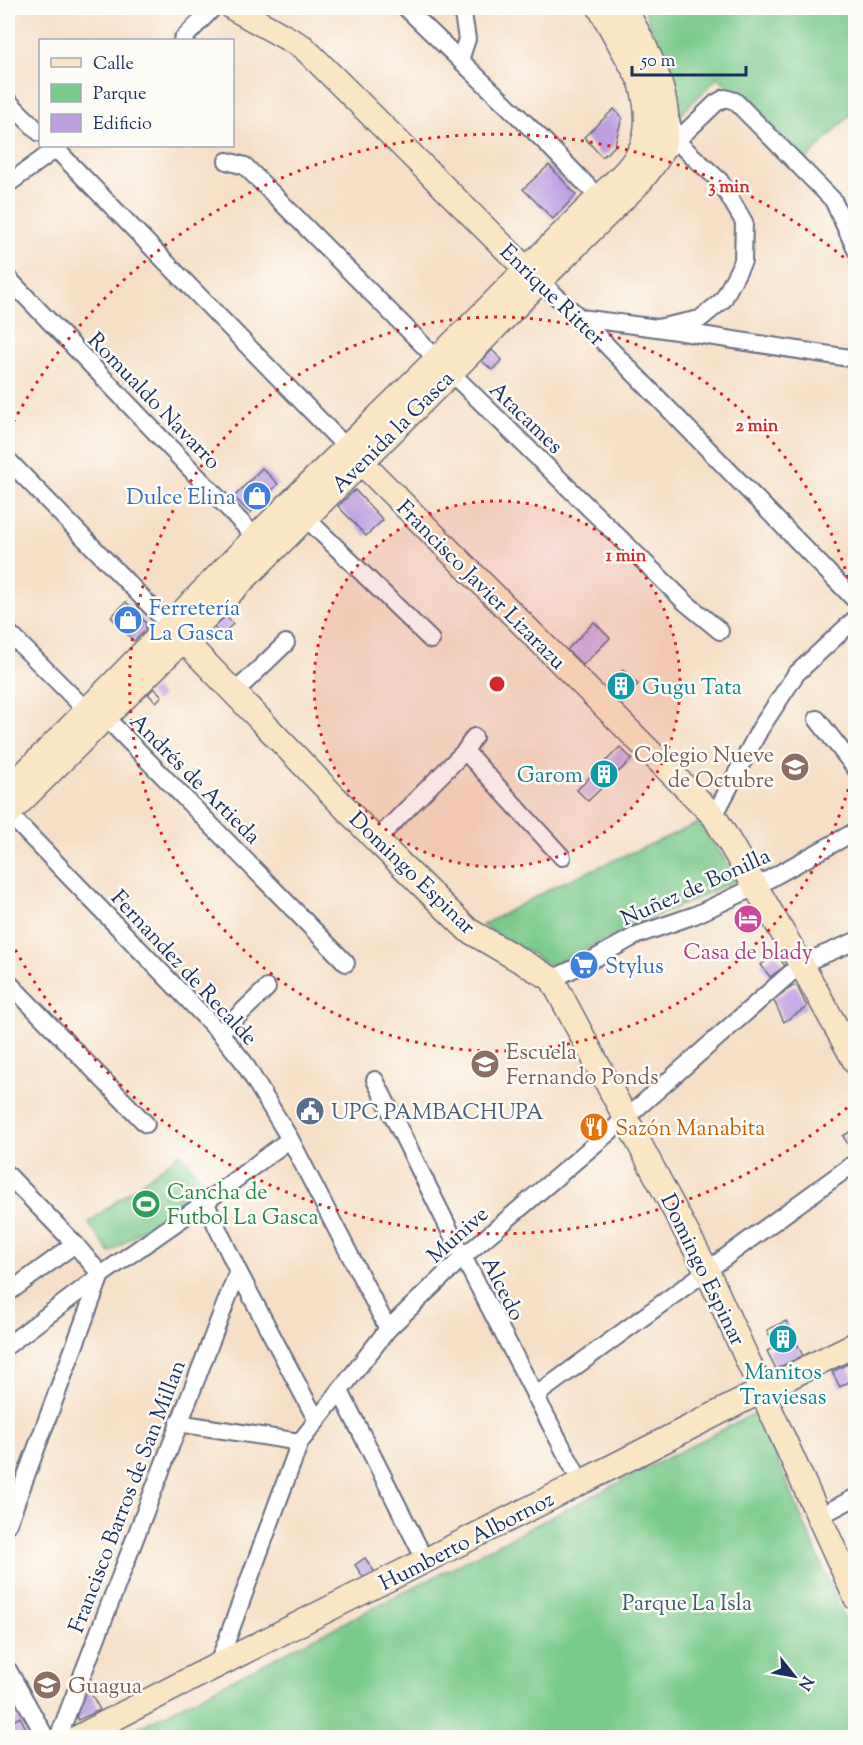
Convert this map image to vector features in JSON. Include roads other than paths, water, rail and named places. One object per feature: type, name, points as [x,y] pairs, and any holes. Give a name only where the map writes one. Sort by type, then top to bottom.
[{"type":"street","points":[[183,39],[213,8]]},
{"type":"street","name":"Enrique Ritter","points":[[233,8],[303,46],[533,275],[580,318],[855,601]]},
{"type":"street","points":[[406,8],[544,141],[604,204]]},
{"type":"street","points":[[460,60],[467,39],[462,8]]},
{"type":"street","name":"Avenida la Gasca","points":[[600,8],[641,82],[647,106],[642,147],[604,204]]},
{"type":"street","name":"Avenida la Gasca","points":[[624,8],[646,46],[658,78],[664,98],[666,127],[662,148],[668,149]]},
{"type":"street","points":[[657,328],[700,319],[723,300],[743,261],[744,222],[720,181],[668,149],[725,98],[735,101],[834,200],[855,250]]},
{"type":"street","points":[[8,100],[39,132]]},
{"type":"street","points":[[8,184],[56,147]]},
{"type":"street","name":"Francisco Javier Lizarazu","points":[[56,147],[354,455],[714,816],[801,964],[855,1063]]},
{"type":"street","name":"Avenida la Gasca","points":[[8,813],[96,715],[176,632],[444,367],[604,204],[640,182],[668,149]]},
{"type":"street","name":"Atacames","points":[[227,161],[245,166],[444,367],[686,603],[720,631]]},
{"type":"street","name":"Romualdo Navarro","points":[[8,278],[263,545]]},
{"type":"street","points":[[580,318],[855,359]]},
{"type":"street","name":"Avenida la Gasca","points":[[263,545],[305,517],[354,455]]},
{"type":"street","name":"Domingo Espinar","points":[[8,460],[376,840],[468,930],[552,979],[707,1271],[855,1598]]},
{"type":"street","points":[[305,517],[431,640]]},
{"type":"street","points":[[714,816],[760,729],[796,674],[855,618]]},
{"type":"street","name":"Andrés de Artieda","points":[[8,632],[79,703],[113,725],[346,963]]},
{"type":"street","points":[[235,693],[286,643]]},
{"type":"street","name":"Avenida la Gasca","points":[[8,790],[96,715]]},
{"type":"street","points":[[817,719],[855,769]]},
{"type":"street","points":[[376,840],[470,744],[562,857]]},
{"type":"street","name":"Fernandez de Recalde","points":[[8,813],[220,1033],[243,1061],[290,1139],[388,1329]]},
{"type":"street","name":"Nuñez de Bonilla","points":[[552,979],[637,935],[695,915],[755,887],[855,831]]},
{"type":"street","name":"Munive","points":[[218,1664],[300,1442],[388,1329],[463,1257],[801,964],[855,940]]},
{"type":"street","points":[[8,982],[146,1124]]},
{"type":"street","points":[[220,1033],[267,988]]},
{"type":"street","name":"Alcedo","points":[[375,1080],[463,1257],[581,1483]]},
{"type":"street","points":[[8,1345],[290,1139]]},
{"type":"street","points":[[535,1396],[855,1162]]},
{"type":"street","points":[[8,1175],[75,1244],[101,1275]]},
{"type":"street","points":[[205,1202],[238,1271],[317,1421]]},
{"type":"street","points":[[8,1293],[75,1244]]},
{"type":"street","name":"Francisco Barros de San Millan","points":[[58,1737],[238,1271]]},
{"type":"street","points":[[8,1524],[101,1275]]},
{"type":"street","name":"Humberto Albornoz","points":[[77,1737],[855,1344]]},
{"type":"street","points":[[340,1391],[425,1560]]},
{"type":"street","points":[[178,1424],[300,1442]]},
{"type":"street","points":[[818,1517],[855,1497]]},
{"type":"street","points":[[8,1670],[46,1737]]},
{"type":"place","name":"Dulce Elina","points":[[257,496]]},
{"type":"place","name":"Ferretería La Gasca","points":[[128,620]]},
{"type":"place","name":"Gugu Tata","points":[[621,686]]},
{"type":"place","name":"Colegio Nueve de Octubre","points":[[795,767]]},
{"type":"place","name":"Garom","points":[[604,774]]},
{"type":"place","name":"Casa de blady","points":[[748,919]]},
{"type":"place","name":"Stylus","points":[[584,965]]},
{"type":"place","name":"Escuela Fernando Ponds","points":[[485,1064]]},
{"type":"place","name":"UPC PAMBACHUPA","points":[[310,1111]]},
{"type":"place","name":"Sazón Manabita","points":[[594,1127]]},
{"type":"place","name":"Cancha de Futbol La Gasca","points":[[146,1204]]},
{"type":"place","name":"Manitos Traviesas","points":[[783,1339]]},
{"type":"place","name":"Guagua","points":[[47,1685]]},
{"type":"park label","name":"Parque La Isla","points":[[687,1602]]}]
